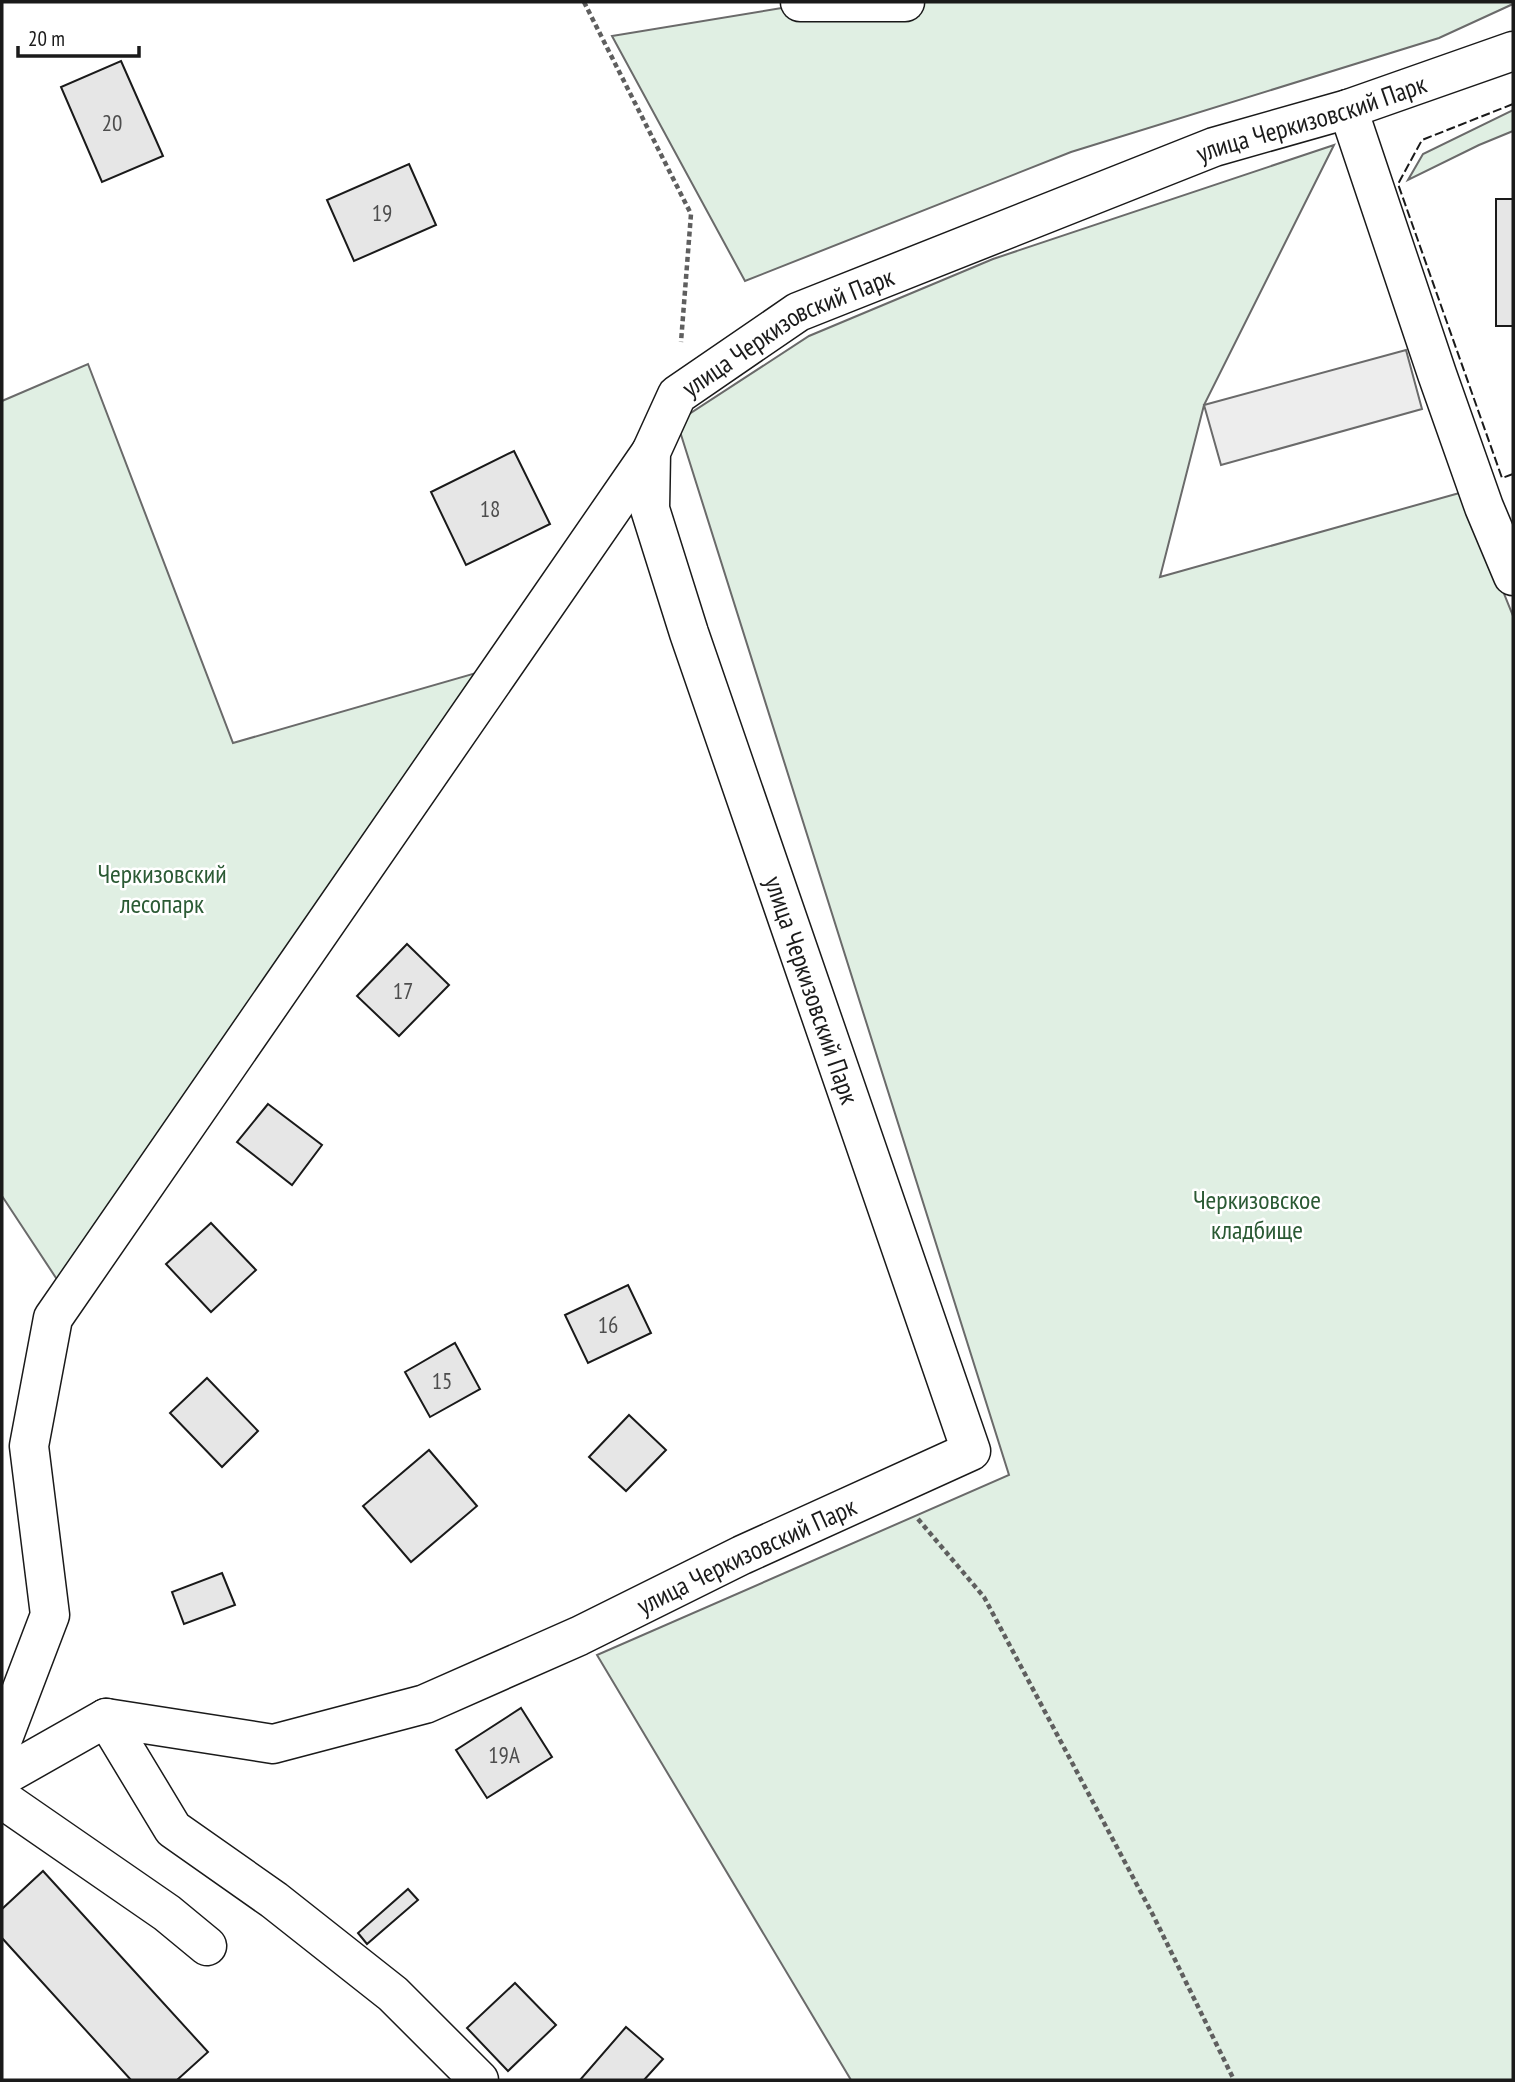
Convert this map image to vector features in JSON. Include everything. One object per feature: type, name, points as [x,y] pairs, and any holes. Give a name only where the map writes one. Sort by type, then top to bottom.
[{"type":"street","points":[[800,2],[905,2]]},
{"type":"street","name":"улица Черкизовский Парк","points":[[106,1718],[273,1744],[425,1704],[579,1636],[742,1555],[971,1451],[685,620],[650,509],[651,452],[677,395],[798,312],[1213,147],[1349,109],[1513,51]]},
{"type":"street","points":[[1349,109],[1437,374],[1484,507],[1513,576]]},
{"type":"street","points":[[2,1741],[50,1615],[29,1446],[53,1318],[651,452]]},
{"type":"street","points":[[2,1777],[106,1718],[173,1829],[274,1900],[393,1994],[479,2080]]},
{"type":"street","points":[[2,1799],[167,1913],[207,1946]]},
{"type":"path","points":[[584,2],[691,214],[677,395]]},
{"type":"path","points":[[892,1487],[984,1597],[1153,1915],[1234,2080]]},
{"type":"green space","points":[[818,2],[1513,4],[1439,38],[1071,152],[745,281],[612,36]]},
{"type":"green space","points":[[1513,110],[1513,131],[1408,180],[1423,154]]},
{"type":"green space","name":"Черкизовское кладбище","points":[[1334,145],[1204,405],[1160,577],[1463,492],[1513,616],[1513,2080],[851,2080],[597,1655],[1009,1475],[677,422],[809,336],[993,259]]},
{"type":"green space","name":"Черкизовский лесопарк","points":[[88,364],[233,743],[525,659],[60,1284],[2,1196],[2,401]]},
{"type":"shaded area","points":[[1406,350],[1422,409],[1221,465],[1204,405]]},
{"type":"building","points":[[121,61],[163,156],[102,182],[61,87]]},
{"type":"building","points":[[409,164],[436,225],[354,261],[327,200]]},
{"type":"building","points":[[1496,199],[1513,199],[1513,326],[1496,326]]},
{"type":"building","points":[[514,451],[550,524],[466,565],[431,492]]},
{"type":"building","points":[[407,944],[449,985],[399,1036],[357,996]]},
{"type":"building","points":[[268,1104],[322,1145],[292,1185],[237,1142]]},
{"type":"building","points":[[211,1223],[256,1270],[211,1312],[166,1264]]},
{"type":"building","points":[[628,1285],[651,1333],[588,1363],[565,1315]]},
{"type":"building","points":[[455,1343],[480,1389],[430,1417],[405,1372]]},
{"type":"building","points":[[207,1378],[258,1431],[222,1467],[170,1413]]},
{"type":"building","points":[[629,1415],[666,1450],[626,1491],[589,1457]]},
{"type":"building","points":[[429,1450],[477,1506],[411,1562],[363,1506]]},
{"type":"building","points":[[222,1573],[235,1605],[184,1624],[172,1592]]},
{"type":"building","points":[[521,1708],[552,1757],[487,1798],[456,1750]]},
{"type":"building","points":[[43,1871],[208,2052],[177,2080],[131,2080],[2,1938],[2,1909]]},
{"type":"building","points":[[408,1889],[418,1900],[367,1944],[358,1933]]},
{"type":"building","points":[[515,1983],[556,2025],[508,2071],[467,2028]]},
{"type":"building","points":[[626,2027],[663,2059],[644,2080],[580,2080]]},
{"type":"fence","points":[[1513,104],[1422,140],[1398,184],[1502,478],[1513,474]]}]
